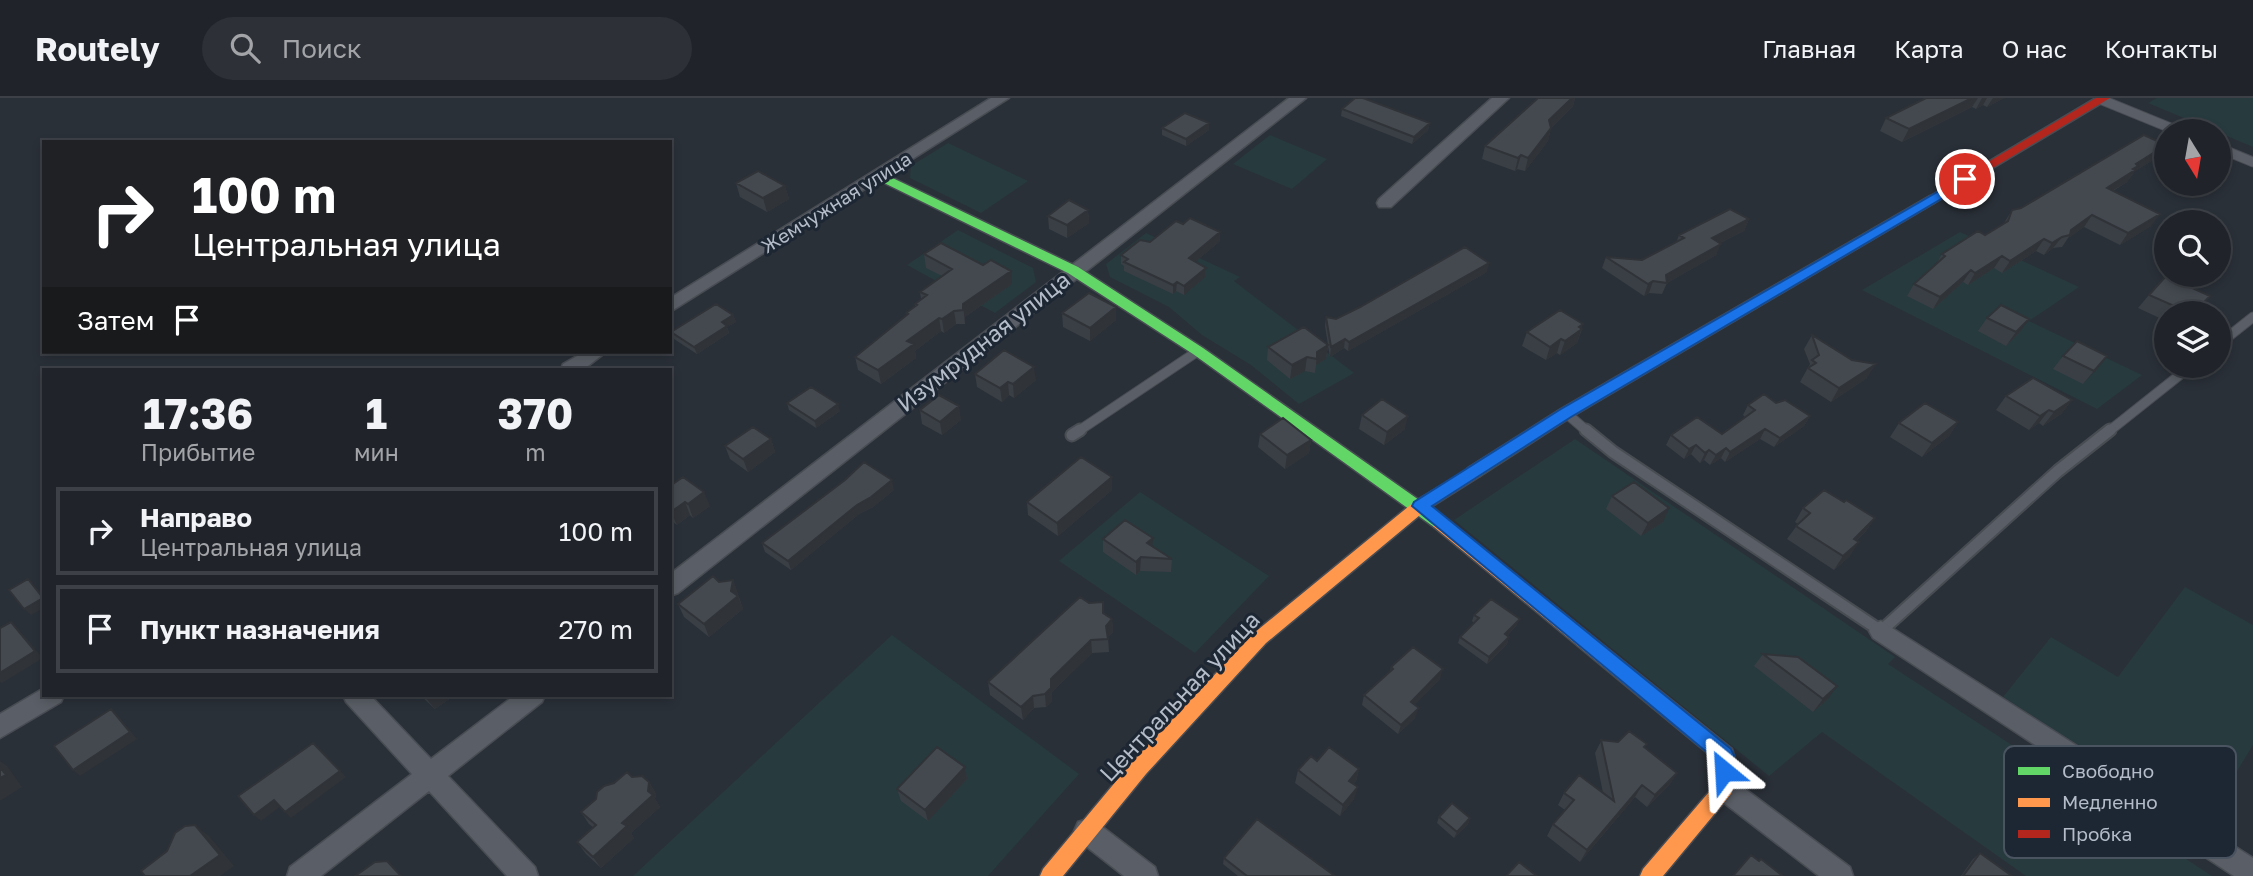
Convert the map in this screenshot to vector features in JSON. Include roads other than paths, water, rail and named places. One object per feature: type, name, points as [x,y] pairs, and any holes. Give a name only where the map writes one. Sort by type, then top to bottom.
[{"type":"main road","name":"Центральная улица","points":[[1050,876],[1139,768],[1260,638],[1420,506],[1566,413],[2103,99]]},
{"type":"main road","points":[[878,175],[1073,270],[1198,351],[1420,506],[1725,755],[1724,788],[1650,876]]},
{"type":"street","name":"Жемчужная улица","points":[[672,305],[1002,98]]},
{"type":"street","name":"Изумрудная улица","points":[[672,585],[1073,270],[1298,98]]},
{"type":"street","points":[[1385,203],[1502,98]]},
{"type":"street","points":[[572,368],[594,354]]},
{"type":"street","points":[[1881,631],[2058,746]]},
{"type":"street","points":[[0,727],[49,697]]},
{"type":"street","points":[[357,697],[525,876]]},
{"type":"street","points":[[299,876],[530,697]]},
{"type":"street","points":[[1724,788],[1840,876]]},
{"type":"street","points":[[1087,831],[1145,876]]},
{"type":"street","points":[[2230,858],[2253,873]]},
{"type":"lane","points":[[2103,99],[2154,121]]},
{"type":"lane","points":[[2231,153],[2253,162]]},
{"type":"lane","points":[[2231,334],[2253,317]]},
{"type":"lane","points":[[1072,435],[1198,351]]},
{"type":"lane","points":[[1566,413],[1613,452],[1881,631],[2058,471],[2176,378]]}]
